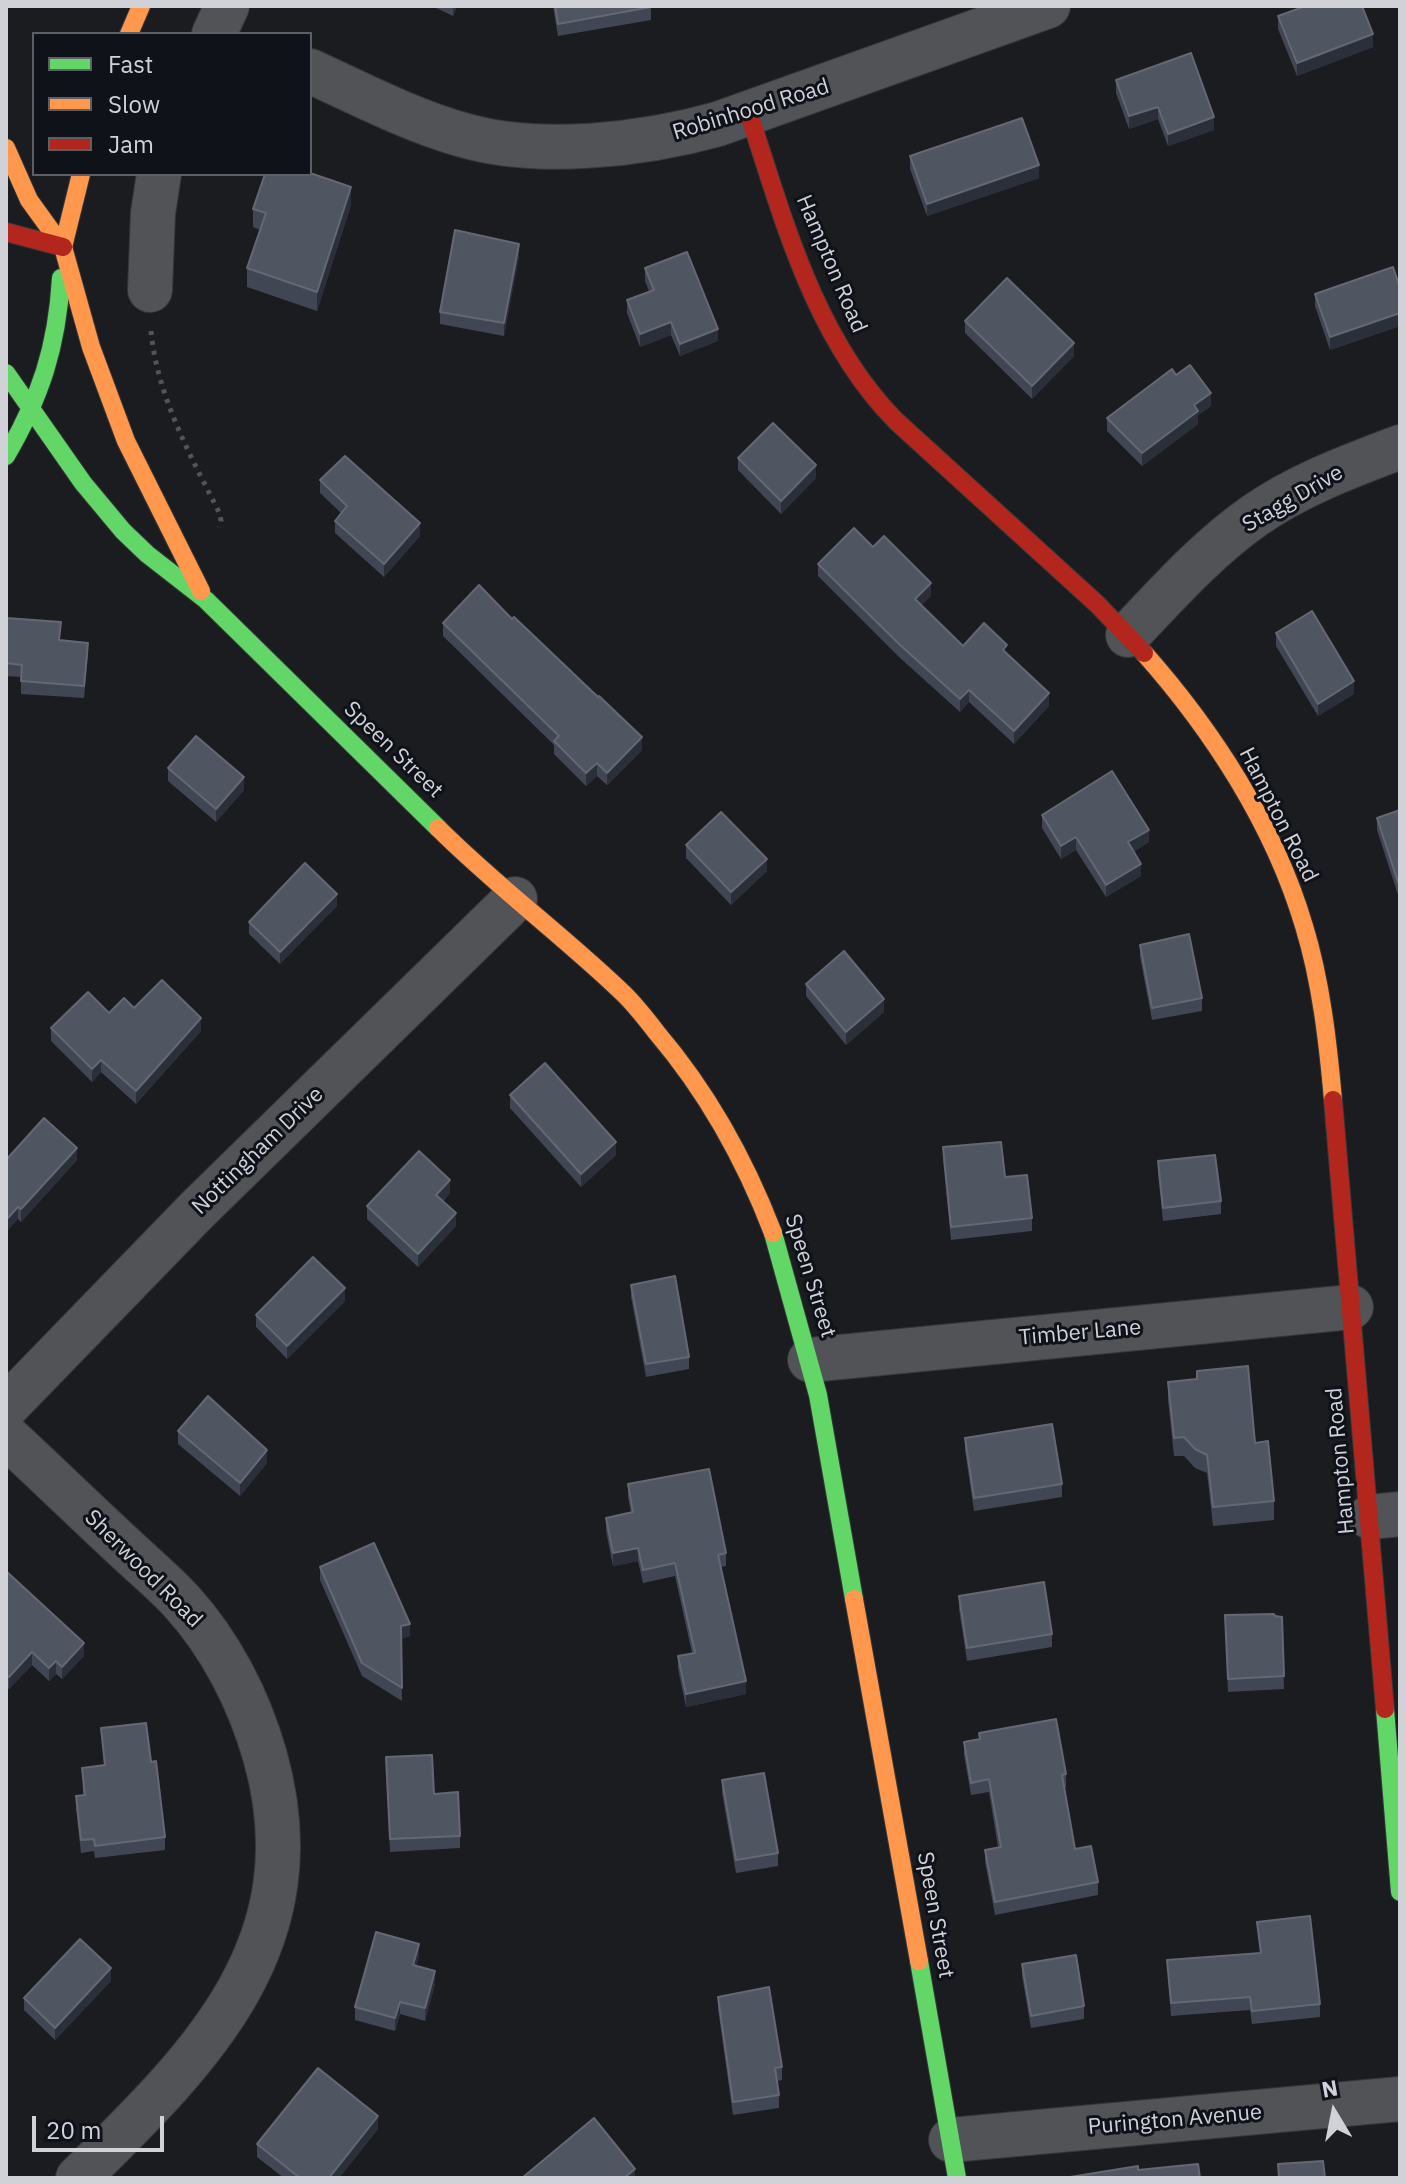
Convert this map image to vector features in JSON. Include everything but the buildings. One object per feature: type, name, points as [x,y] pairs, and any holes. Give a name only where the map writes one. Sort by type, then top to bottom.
[{"type":"main road","points":[[130,32],[141,6]]},
{"type":"main road","name":"Hampton Road","points":[[749,114],[792,242],[817,304],[841,351],[871,393],[905,430],[1128,635],[1165,679],[1226,763],[1279,861],[1298,908],[1313,964],[1332,1086],[1351,1307],[1385,1515],[1400,1892]]},
{"type":"main road","points":[[6,148],[30,204],[63,247],[57,333],[42,386],[6,456]]},
{"type":"main road","name":"Speen Street","points":[[81,176],[63,247],[91,347],[112,408],[134,458],[206,600]]},
{"type":"main road","points":[[6,232],[63,247]]},
{"type":"main road","name":"Speen Street","points":[[6,373],[113,521],[147,554],[206,600],[468,858],[627,997],[670,1045],[704,1093],[738,1152],[766,1214],[810,1360],[954,2159]]},
{"type":"street","name":"Robinhood Road","points":[[312,72],[440,128],[483,141],[580,146],[688,133],[1048,6]]},
{"type":"street","points":[[150,290],[153,213],[159,176]]},
{"type":"street","name":"Stagg Drive","points":[[1128,635],[1179,581],[1255,516],[1303,488],[1400,447]]},
{"type":"street","name":"Nottingham Drive","points":[[6,1407],[197,1210],[515,899]]},
{"type":"street","name":"Timber Lane","points":[[810,1360],[1351,1307]]},
{"type":"street","name":"Sherwood Road","points":[[6,1436],[182,1602],[216,1645],[259,1734],[273,1786],[279,1833],[276,1884],[265,1930],[223,2017],[195,2057],[160,2097],[78,2178]]},
{"type":"street","name":"Purington Avenue","points":[[954,2159],[1400,2099]]},
{"type":"path","points":[[150,290],[150,327],[157,366],[184,441],[220,514],[221,521],[215,535]]},
{"type":"traffic: fast","points":[[6,456],[29,413],[45,370],[56,326],[61,278]]},
{"type":"traffic: fast","points":[[6,373],[83,483],[123,531],[206,600],[438,828]]},
{"type":"traffic: fast","points":[[773,1233],[818,1395],[854,1599]]},
{"type":"traffic: fast","points":[[1385,1709],[1400,1892]]},
{"type":"traffic: fast","points":[[919,1961],[957,2178]]},
{"type":"traffic: slow","points":[[130,32],[141,6]]},
{"type":"traffic: slow","points":[[6,148],[29,200],[63,247]]},
{"type":"traffic: slow","points":[[81,176],[63,247],[91,347],[126,441],[201,591]]},
{"type":"traffic: slow","points":[[1144,653],[1217,747],[1239,781],[1276,852],[1304,926],[1315,968],[1333,1100]]},
{"type":"traffic: slow","points":[[438,828],[602,974],[642,1014],[693,1079],[724,1128],[773,1233]]},
{"type":"traffic: slow","points":[[854,1599],[919,1961]]},
{"type":"traffic: jam","points":[[749,114],[805,277],[823,316],[868,389],[896,421],[1097,604],[1144,653]]},
{"type":"traffic: jam","points":[[6,232],[63,247]]},
{"type":"traffic: jam","points":[[1333,1100],[1385,1709]]}]
